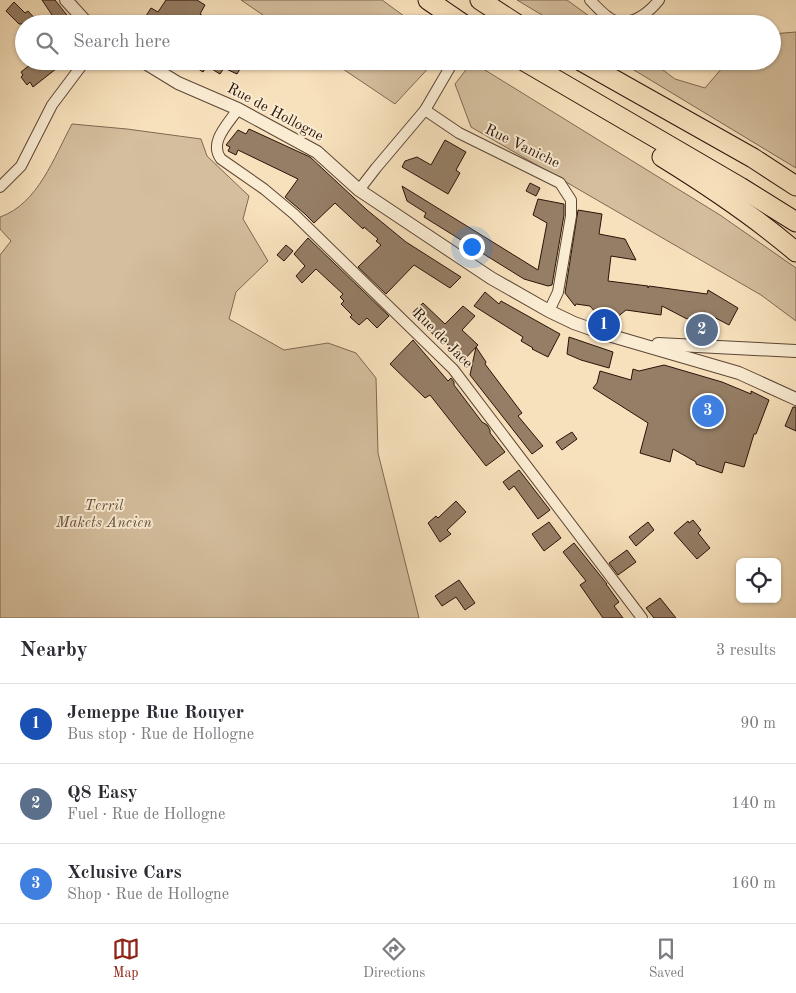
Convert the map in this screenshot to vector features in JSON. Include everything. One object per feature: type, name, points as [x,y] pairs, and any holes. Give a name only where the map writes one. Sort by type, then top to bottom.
[{"type":"highway","points":[[428,0],[450,15]]},
{"type":"highway","points":[[480,0],[503,15]]},
{"type":"highway","points":[[539,70],[740,187],[796,222]]},
{"type":"highway","points":[[597,70],[753,158],[796,186]]},
{"type":"highway","points":[[574,91],[593,114],[714,188],[763,224],[796,252]]},
{"type":"street","points":[[66,0],[80,15]]},
{"type":"street","points":[[590,0],[606,15]]},
{"type":"street","points":[[644,15],[659,0]]},
{"type":"street","points":[[0,187],[21,166],[52,106],[78,70]]},
{"type":"street","name":"Rue de Hollogne","points":[[157,70],[178,83],[238,109],[317,152],[359,190],[491,278],[549,311]]},
{"type":"street","points":[[359,190],[425,110],[448,70]]},
{"type":"street","name":"Rue de Jace","points":[[238,109],[217,143],[217,153],[221,159],[264,189],[294,214],[453,369],[642,618]]},
{"type":"street","name":"Rue Vaniche","points":[[425,110],[458,133],[560,183],[571,200],[571,216],[558,292],[549,311]]},
{"type":"street","points":[[549,311],[574,323],[739,373],[796,399]]},
{"type":"street","points":[[636,343],[796,351]]},
{"type":"green space","points":[[241,0],[382,0],[403,15],[263,15]]},
{"type":"green space","points":[[517,0],[567,0],[588,15],[542,15]]},
{"type":"green space","points":[[796,32],[796,168],[634,70],[663,70],[675,79],[705,88],[720,70],[781,70],[781,33]]},
{"type":"green space","points":[[344,70],[427,70],[395,104]]},
{"type":"green space","points":[[466,70],[485,70],[720,215],[796,268],[796,321],[761,295],[471,127],[455,84]]},
{"type":"green space","name":"Terril Makets Ancien","points":[[72,124],[201,139],[207,156],[249,196],[243,219],[268,261],[236,292],[229,319],[284,350],[328,343],[356,353],[376,378],[378,453],[419,618],[0,618],[0,255],[11,241],[0,229],[0,217],[13,211],[35,191],[44,178]]},
{"type":"building","points":[[42,0],[55,0],[67,15],[52,15]]},
{"type":"building","points":[[166,0],[197,0],[205,5],[200,14],[202,15],[147,15],[151,8],[158,12]]},
{"type":"building","points":[[14,2],[25,13],[28,11],[32,15],[15,15],[15,20],[6,11]]},
{"type":"building","points":[[24,70],[55,70],[33,87],[30,82],[27,85],[21,77],[23,75],[21,72]]},
{"type":"building","points":[[214,70],[223,70],[220,74]]},
{"type":"building","points":[[228,70],[239,70],[237,74]]},
{"type":"building","points":[[249,129],[310,157],[367,210],[406,242],[461,277],[450,288],[414,265],[386,294],[358,267],[381,245],[376,241],[378,239],[364,227],[363,229],[335,203],[314,223],[285,197],[298,179],[238,150],[236,155],[228,151],[230,147],[226,145],[238,130],[246,134]]},
{"type":"building","points":[[445,140],[466,152],[456,170],[460,173],[448,194],[402,167],[405,161],[417,157],[431,165]]},
{"type":"building","points":[[530,183],[540,188],[536,196],[526,191]]},
{"type":"building","points":[[402,186],[538,270],[547,223],[533,215],[538,199],[564,204],[564,215],[552,285],[548,286],[524,279],[424,217],[426,213],[407,201]]},
{"type":"building","points":[[578,210],[602,214],[599,234],[625,239],[636,260],[611,256],[608,281],[648,286],[648,288],[649,286],[707,294],[708,290],[738,308],[729,325],[704,312],[700,320],[687,319],[662,306],[661,315],[626,310],[616,318],[597,314],[590,306],[576,304],[575,306],[565,293]]},
{"type":"building","points":[[308,238],[389,316],[377,328],[367,318],[359,325],[350,317],[352,315],[341,304],[344,301],[340,297],[343,294],[316,269],[302,283],[296,276],[305,266],[294,254]]},
{"type":"building","points":[[286,245],[293,251],[284,261],[277,255]]},
{"type":"building","points":[[485,292],[499,304],[501,301],[560,334],[548,357],[532,349],[521,341],[523,337],[474,306]]},
{"type":"building","points":[[423,303],[445,324],[463,306],[475,316],[462,330],[478,345],[461,363],[440,334],[436,337],[411,314]]},
{"type":"building","points":[[569,337],[613,352],[609,368],[567,354]]},
{"type":"building","points":[[413,340],[448,381],[451,378],[454,385],[482,422],[487,425],[490,433],[505,452],[486,466],[430,395],[425,398],[390,364]]},
{"type":"building","points":[[476,347],[486,362],[485,364],[522,413],[518,416],[543,446],[532,454],[470,375]]},
{"type":"building","points":[[664,365],[722,382],[751,394],[751,391],[769,400],[756,434],[754,434],[744,467],[725,462],[722,473],[696,464],[696,462],[673,449],[670,462],[640,453],[648,423],[593,388],[597,383],[600,371],[631,380],[633,369],[639,371]]},
{"type":"building","points":[[793,407],[796,407],[796,431],[785,426]]},
{"type":"building","points":[[572,432],[577,439],[562,450],[556,442]]},
{"type":"building","points":[[519,470],[550,510],[538,519],[514,486],[509,490],[503,482]]},
{"type":"building","points":[[456,501],[466,512],[447,530],[451,534],[440,542],[428,523],[436,516],[438,518]]},
{"type":"building","points":[[693,520],[701,530],[698,533],[710,548],[697,559],[674,533],[688,521],[689,523]]},
{"type":"building","points":[[549,522],[561,538],[544,551],[532,534]]},
{"type":"building","points":[[648,522],[654,530],[636,546],[629,537]]},
{"type":"building","points":[[574,543],[619,602],[614,606],[623,618],[603,618],[580,585],[586,581],[563,552]]},
{"type":"building","points":[[627,550],[636,562],[618,575],[609,563]]},
{"type":"building","points":[[459,580],[475,603],[465,610],[456,597],[442,606],[435,596]]},
{"type":"building","points":[[660,598],[676,618],[654,618],[646,608]]},
{"type":"tunnel","points":[[487,15],[498,0]]},
{"type":"place","name":"Jemeppe Rue Rouyer","points":[[604,325]]},
{"type":"place","name":"Q8 Easy","points":[[702,330]]},
{"type":"place","name":"Xclusive Cars","points":[[708,411]]}]
